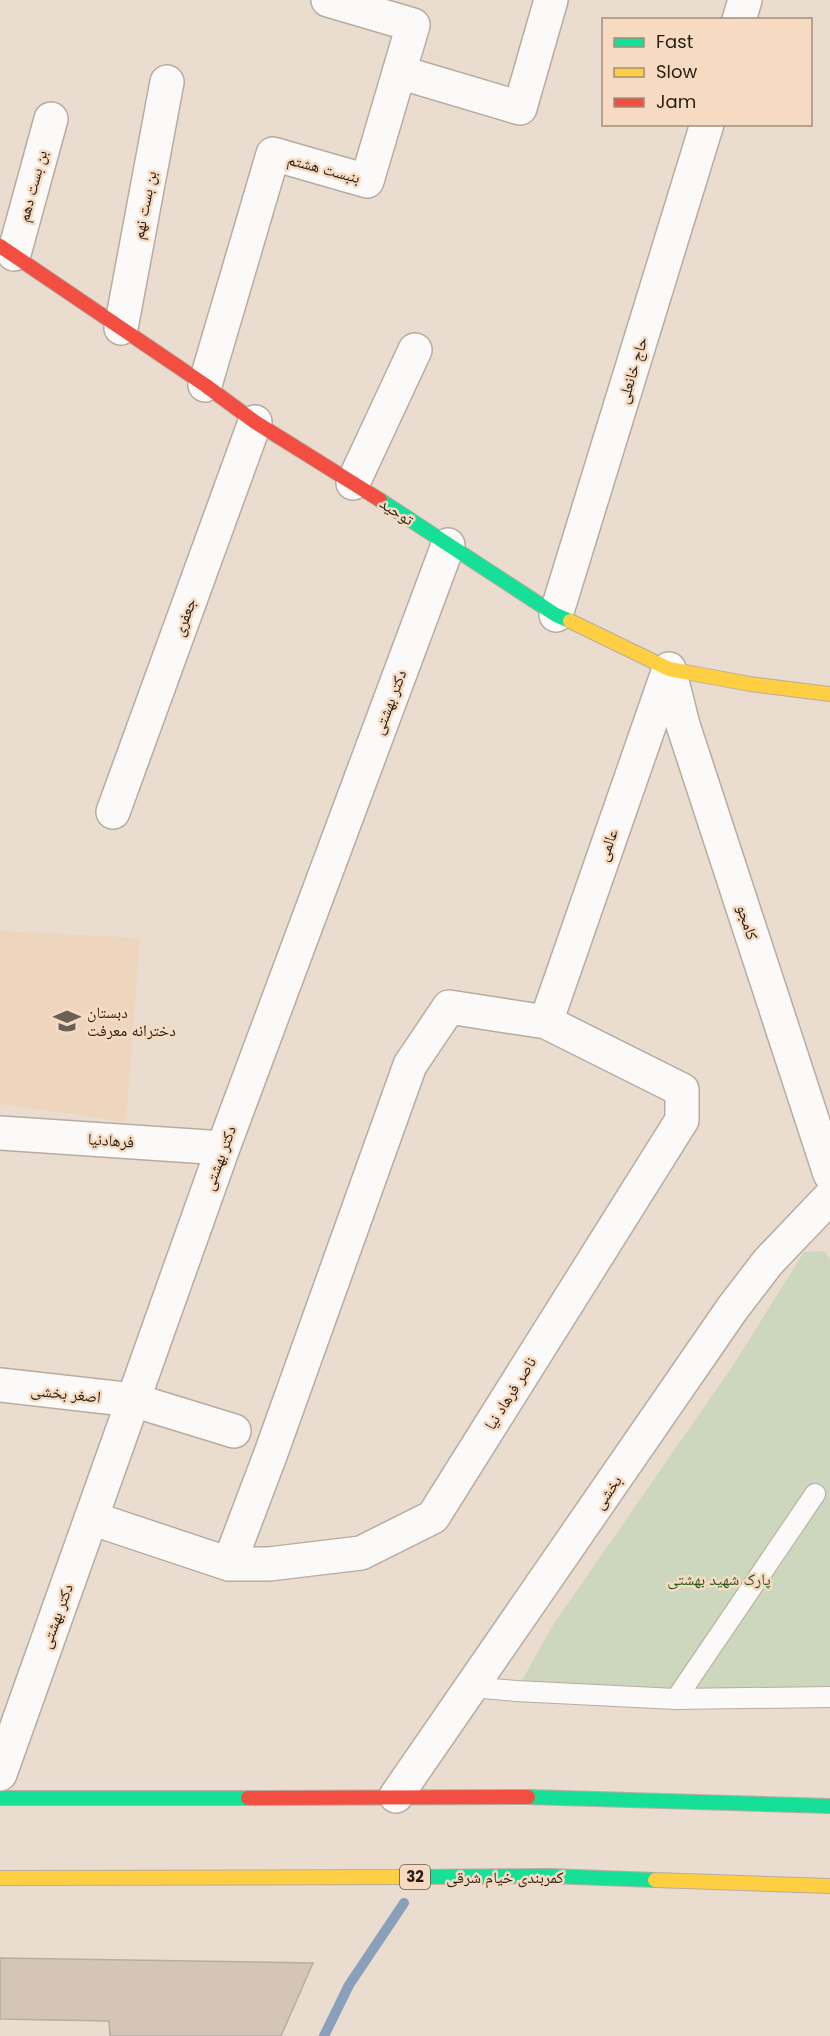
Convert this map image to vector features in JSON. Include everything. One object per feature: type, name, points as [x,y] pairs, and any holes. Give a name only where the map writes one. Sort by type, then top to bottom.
[{"type":"main road","name":"توحید","points":[[7,250],[205,385],[255,422],[556,615],[669,669],[750,684],[830,694]]},
{"type":"main road","points":[[0,1798],[550,1797],[830,1806]]},
{"type":"main road","name":"کمربندی خیام شرقی","points":[[0,1878],[549,1876],[830,1886]]},
{"type":"street","name":"بنبست هشتم","points":[[205,385],[273,154],[367,181],[413,24],[328,0]]},
{"type":"street","points":[[399,72],[520,108],[551,0]]},
{"type":"street","points":[[741,18],[746,0]]},
{"type":"street","name":"بن بست نهم","points":[[121,328],[167,82]]},
{"type":"street","name":"بن بست دهم","points":[[7,250],[51,119]]},
{"type":"street","name":"حاج خانعلی","points":[[556,615],[706,126]]},
{"type":"street","points":[[353,483],[415,350]]},
{"type":"street","name":"جعفری","points":[[113,812],[255,422]]},
{"type":"street","name":"دکتر بهشتی","points":[[0,1774],[223,1148],[448,545]]},
{"type":"street","name":"عالمی","points":[[546,1022],[669,669]]},
{"type":"street","name":"کامجو","points":[[669,669],[683,725],[830,1174]]},
{"type":"street","points":[[229,1564],[410,1065],[448,1007],[546,1022]]},
{"type":"street","name":"ناصر فرهاد نیا","points":[[91,1518],[229,1564],[270,1564],[361,1553],[433,1517],[682,1120],[682,1090],[546,1022]]},
{"type":"street","name":"فرهادنیا","points":[[0,1133],[223,1148]]},
{"type":"street","name":"بخشی","points":[[396,1796],[732,1309],[768,1262],[830,1197]]},
{"type":"street","name":"اصغر بخشی","points":[[0,1385],[133,1400],[234,1431]]},
{"type":"lane","points":[[676,1699],[814,1494]]},
{"type":"lane","points":[[472,1687],[676,1699],[830,1697]]},
{"type":"shaded area","name":"دبستان دخترانه معرفت","points":[[0,931],[140,938],[126,1122],[0,1104]]},
{"type":"green space","name":"پارک شهید بهشتی","points":[[824,1251],[830,1259],[830,1691],[516,1691],[553,1625],[732,1367],[804,1252]]},
{"type":"building","points":[[0,1958],[313,1963],[281,2036],[110,2036],[109,2021],[0,2019]]},
{"type":"waterway","points":[[324,2036],[349,1985],[404,1903]]},
{"type":"traffic: fast","points":[[380,500],[556,615],[570,621]]},
{"type":"traffic: fast","points":[[528,1797],[830,1806]]},
{"type":"traffic: fast","points":[[0,1798],[248,1798]]},
{"type":"traffic: fast","points":[[412,1877],[549,1876],[655,1880]]},
{"type":"traffic: slow","points":[[570,621],[669,669],[750,684],[830,694]]},
{"type":"traffic: slow","points":[[0,1878],[412,1877]]},
{"type":"traffic: slow","points":[[655,1880],[830,1886]]},
{"type":"traffic: jam","points":[[0,246],[205,385],[255,422],[380,500]]},
{"type":"traffic: jam","points":[[248,1798],[528,1797]]},
{"type":"place","name":"دبستان دخترانه معرفت","points":[[67,1021]]}]
